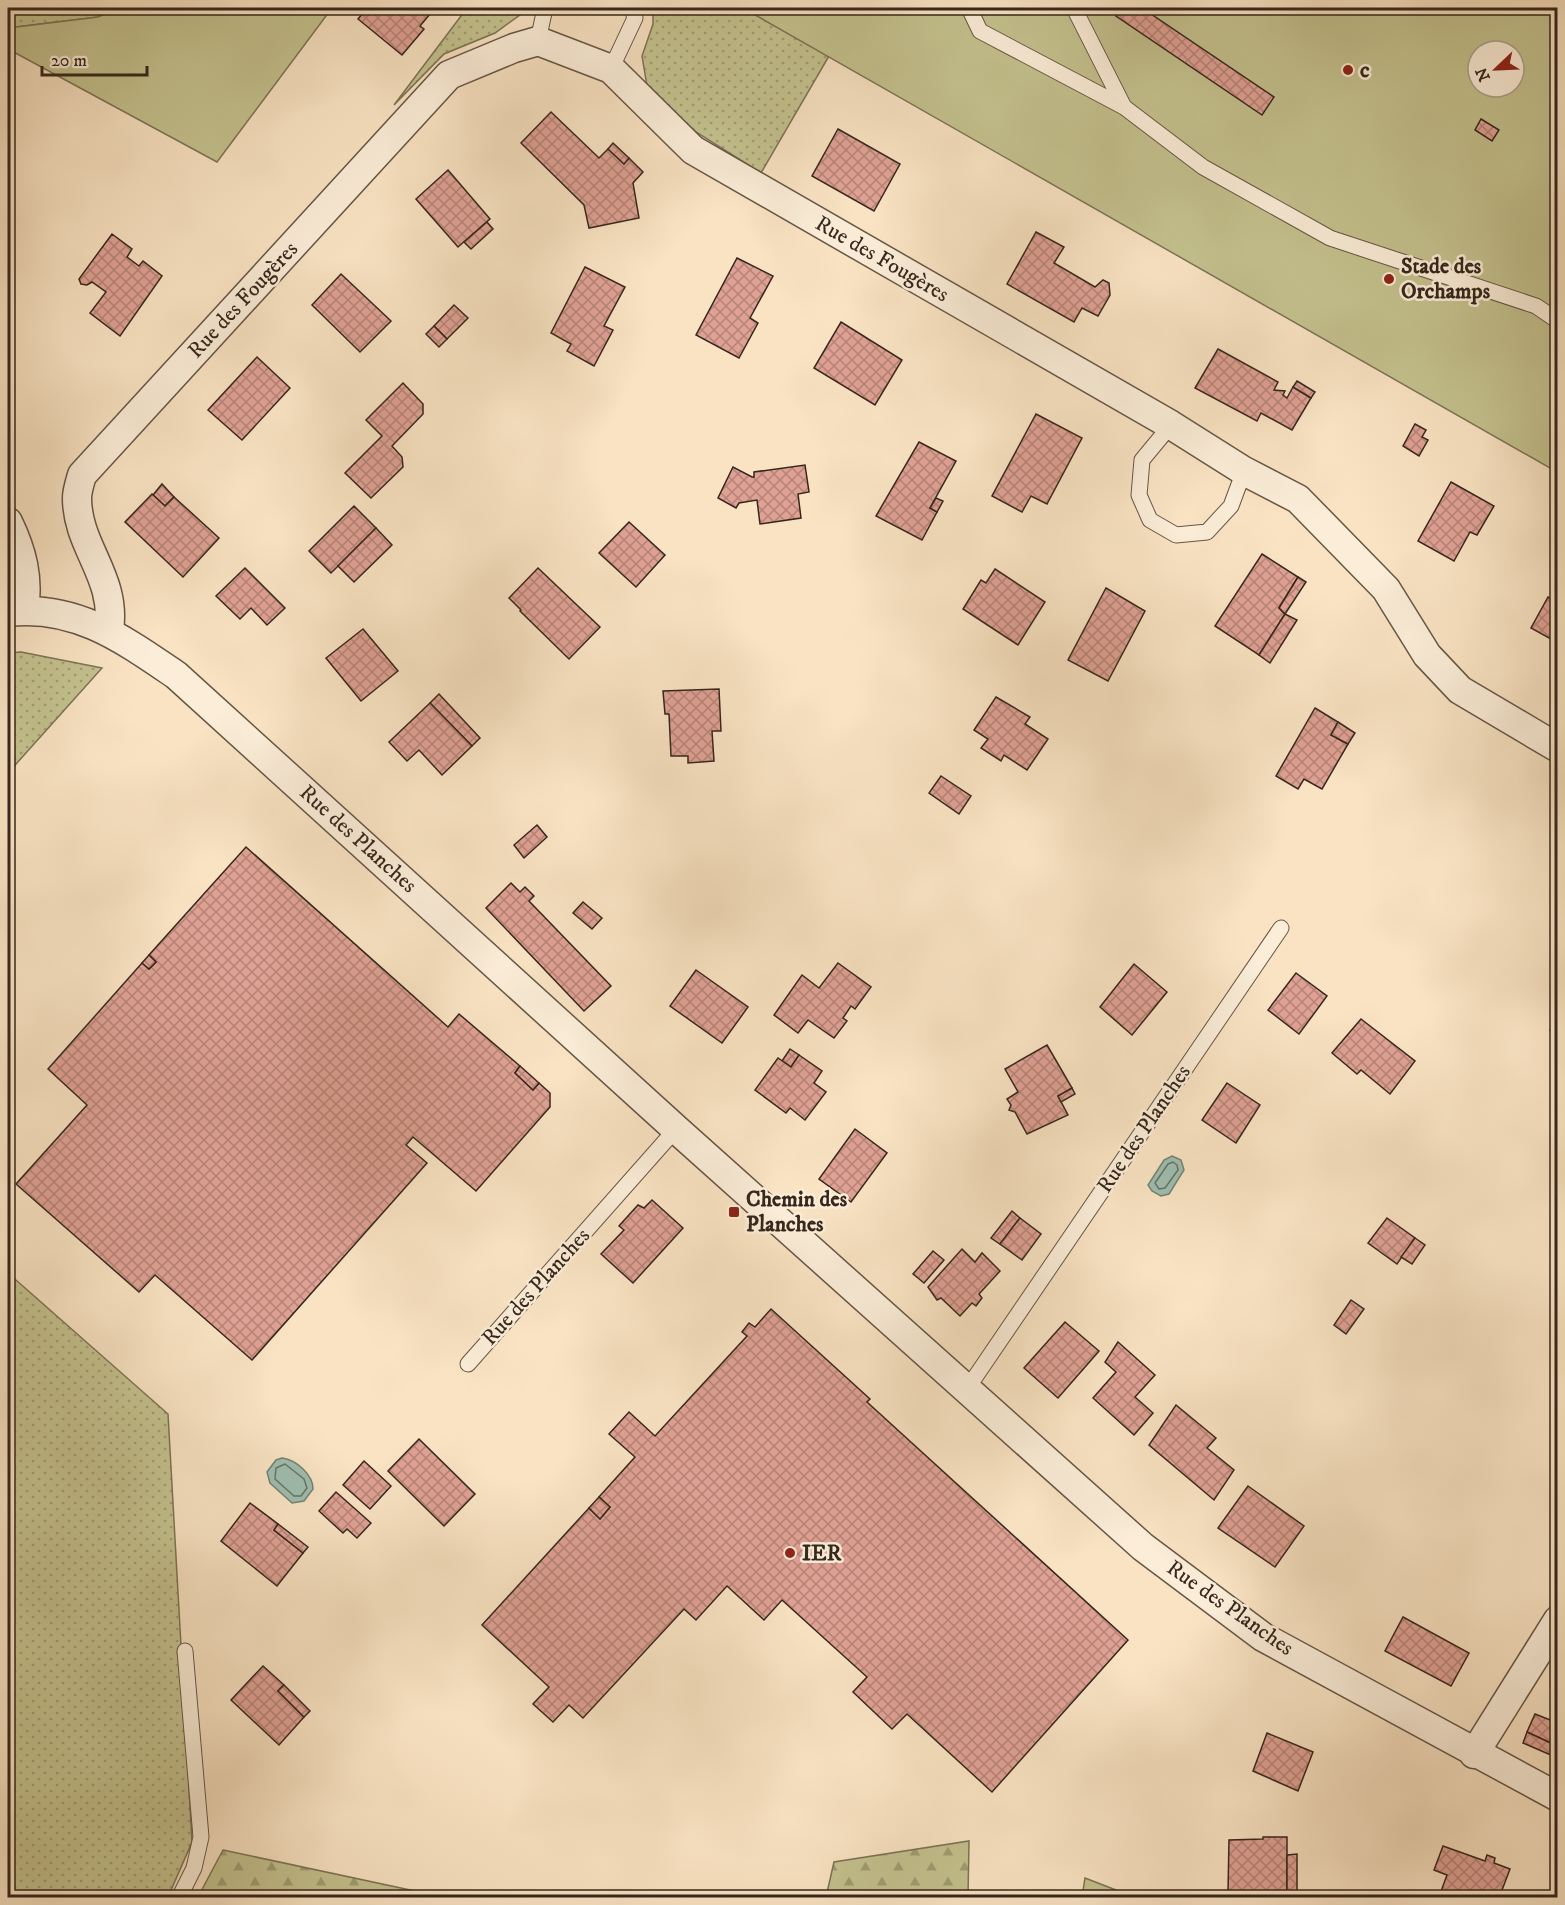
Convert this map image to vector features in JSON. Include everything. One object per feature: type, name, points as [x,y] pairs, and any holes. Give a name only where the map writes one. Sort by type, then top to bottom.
[{"type":"street","name":"Rue des Fougères","points":[[109,630],[112,609],[108,590],[81,525],[77,497],[82,475],[449,75],[514,48],[538,41],[611,69],[693,150],[1171,425],[1244,471],[1298,499],[1386,589],[1427,655],[1460,690],[1557,748]]},
{"type":"street","points":[[8,522],[21,547],[28,588],[16,611]]},
{"type":"street","name":"Rue des Planches","points":[[16,611],[57,613],[109,630],[176,675],[676,1129],[1143,1546],[1263,1637],[1474,1754],[1557,1797]]},
{"type":"street","points":[[1474,1754],[1557,1620]]},
{"type":"lane","points":[[538,41],[545,8]]},
{"type":"lane","points":[[611,69],[635,18],[632,8]]},
{"type":"lane","points":[[969,8],[980,31],[1124,107],[1203,167],[1330,238],[1536,306],[1557,321]]},
{"type":"lane","points":[[1074,8],[1124,107]]},
{"type":"lane","points":[[1171,425],[1143,460],[1139,495],[1150,520],[1176,535],[1207,532],[1231,506],[1244,471]]},
{"type":"lane","name":"Rue des Planches","points":[[967,1389],[1281,928]]},
{"type":"lane","name":"Rue des Planches","points":[[468,1364],[676,1129]]},
{"type":"lane","points":[[179,1898],[194,1868],[201,1837],[185,1651]]},
{"type":"green space","points":[[8,8],[119,8],[98,17],[8,28]]},
{"type":"green space","points":[[119,8],[332,8],[217,162],[8,49],[8,28],[98,17]]},
{"type":"green space","points":[[467,8],[525,8],[524,12],[495,33],[444,54],[394,105]]},
{"type":"green space","points":[[653,8],[743,8],[829,56],[761,173],[696,132],[647,86],[642,56],[653,24]]},
{"type":"green space","name":"Stade des Orchamps","points":[[743,8],[1557,8],[1557,472]]},
{"type":"green space","points":[[21,652],[102,668],[8,773],[8,653]]},
{"type":"green space","points":[[8,1273],[168,1414],[192,1842],[168,1897],[8,1897]]},
{"type":"green space","points":[[969,1841],[968,1897],[826,1897],[834,1862]]},
{"type":"green space","points":[[223,1850],[443,1897],[198,1897]]},
{"type":"green space","points":[[1085,1878],[1134,1897],[1082,1897]]},
{"type":"water","points":[[1172,1156],[1181,1160],[1184,1170],[1169,1194],[1161,1196],[1152,1191],[1148,1185],[1164,1160]]},
{"type":"water","points":[[282,1458],[298,1465],[310,1479],[313,1489],[304,1501],[292,1503],[270,1483],[267,1472],[276,1460]]},
{"type":"building","points":[[367,8],[377,12],[380,8],[435,8],[420,26],[424,29],[402,55],[358,19]]},
{"type":"building","points":[[1122,8],[1142,8],[1274,97],[1262,115],[1116,16]]},
{"type":"building","points":[[551,112],[599,158],[608,149],[624,164],[629,158],[643,172],[633,183],[639,218],[589,228],[584,205],[521,143]]},
{"type":"building","points":[[1481,119],[1499,130],[1492,141],[1475,130]]},
{"type":"building","points":[[838,129],[900,164],[874,211],[812,176]]},
{"type":"building","points":[[613,143],[629,158],[624,164],[608,149]]},
{"type":"building","points":[[448,170],[490,219],[458,247],[416,199]]},
{"type":"building","points":[[487,222],[493,229],[471,249],[464,242]]},
{"type":"building","points":[[1036,232],[1064,247],[1054,263],[1095,287],[1103,280],[1109,283],[1110,295],[1098,316],[1082,308],[1074,322],[1007,284]]},
{"type":"building","points":[[112,234],[132,249],[127,257],[139,266],[143,261],[162,276],[120,336],[90,313],[106,292],[92,282],[87,285],[81,284],[79,279]]},
{"type":"building","points":[[737,258],[773,276],[750,318],[758,323],[739,358],[696,335]]},
{"type":"building","points":[[585,267],[625,287],[604,326],[613,330],[594,366],[567,351],[571,344],[551,333]]},
{"type":"building","points":[[341,274],[391,321],[360,352],[312,305]]},
{"type":"building","points":[[454,305],[468,318],[447,339],[434,326]]},
{"type":"building","points":[[841,322],[902,360],[875,405],[814,368]]},
{"type":"building","points":[[434,326],[447,339],[439,347],[426,334]]},
{"type":"building","points":[[1218,349],[1278,382],[1274,390],[1285,391],[1283,395],[1287,398],[1293,387],[1311,398],[1292,430],[1261,413],[1257,421],[1195,388]]},
{"type":"building","points":[[257,357],[290,388],[242,440],[208,410]]},
{"type":"building","points":[[1297,381],[1315,392],[1311,398],[1293,387]]},
{"type":"building","points":[[403,383],[423,404],[423,414],[392,446],[402,457],[403,467],[371,498],[345,473],[382,436],[366,420]]},
{"type":"building","points":[[1036,414],[1082,438],[1047,504],[1031,496],[1022,512],[992,496]]},
{"type":"building","points":[[1415,424],[1426,430],[1422,437],[1428,440],[1419,456],[1403,446]]},
{"type":"building","points":[[919,442],[956,461],[930,508],[937,512],[922,540],[876,516]]},
{"type":"building","points":[[805,465],[809,492],[798,494],[801,518],[760,524],[757,500],[739,503],[736,508],[718,498],[733,467],[754,477],[754,472]]},
{"type":"building","points":[[1451,482],[1494,506],[1477,535],[1470,532],[1454,561],[1418,541]]},
{"type":"building","points":[[162,484],[174,497],[165,506],[153,495]]},
{"type":"building","points":[[152,494],[165,506],[174,497],[219,538],[183,577],[125,522]]},
{"type":"building","points":[[936,498],[943,501],[937,512],[930,508]]},
{"type":"building","points":[[354,506],[376,528],[331,573],[309,551]]},
{"type":"building","points":[[629,522],[665,555],[636,587],[599,553]]},
{"type":"building","points":[[376,528],[392,545],[354,582],[338,566]]},
{"type":"building","points":[[1262,554],[1298,577],[1279,608],[1285,614],[1259,655],[1215,626]]},
{"type":"building","points":[[245,568],[285,608],[267,625],[251,608],[240,619],[216,596]]},
{"type":"building","points":[[538,568],[600,627],[569,659],[509,598]]},
{"type":"building","points":[[995,569],[1045,602],[1018,645],[963,609],[981,580],[986,583]]},
{"type":"building","points":[[1298,577],[1306,582],[1285,614],[1279,608]]},
{"type":"building","points":[[1106,588],[1145,611],[1108,681],[1068,660]]},
{"type":"building","points":[[1548,597],[1558,603],[1558,643],[1531,628]]},
{"type":"building","points":[[1285,614],[1297,620],[1270,663],[1259,655]]},
{"type":"building","points":[[363,629],[398,671],[361,701],[326,658]]},
{"type":"building","points":[[719,689],[721,731],[712,731],[714,761],[688,763],[688,756],[671,756],[669,714],[665,714],[663,691]]},
{"type":"building","points":[[439,694],[480,738],[472,746],[430,703]]},
{"type":"building","points":[[996,697],[1030,717],[1025,724],[1048,739],[1027,770],[1004,755],[1001,761],[981,748],[988,739],[974,730]]},
{"type":"building","points":[[430,703],[472,746],[442,775],[419,750],[407,761],[389,742]]},
{"type":"building","points":[[1315,708],[1338,722],[1331,735],[1348,744],[1322,789],[1304,779],[1298,789],[1276,776]]},
{"type":"building","points":[[1338,722],[1355,733],[1348,744],[1331,735]]},
{"type":"building","points":[[941,776],[971,796],[959,814],[929,793]]},
{"type":"building","points":[[537,825],[547,837],[524,858],[514,845]]},
{"type":"building","points":[[246,847],[448,1027],[459,1014],[520,1066],[515,1073],[533,1090],[539,1083],[550,1093],[550,1107],[476,1191],[413,1137],[406,1145],[427,1163],[252,1360],[155,1275],[139,1292],[16,1184],[87,1105],[48,1069],[142,963],[149,969],[156,962],[149,955]]},
{"type":"building","points":[[511,883],[520,892],[525,887],[534,896],[529,901],[611,986],[584,1011],[486,908]]},
{"type":"building","points":[[583,902],[602,918],[592,929],[573,913]]},
{"type":"building","points":[[149,955],[156,962],[149,969],[142,963]]},
{"type":"building","points":[[838,963],[871,987],[855,1009],[851,1006],[843,1018],[847,1021],[834,1038],[808,1020],[798,1033],[774,1015],[802,975],[819,988]]},
{"type":"building","points":[[1134,964],[1167,992],[1132,1035],[1100,1007]]},
{"type":"building","points":[[696,970],[748,1007],[722,1043],[670,1006]]},
{"type":"building","points":[[1296,973],[1327,996],[1299,1034],[1268,1010]]},
{"type":"building","points":[[1361,1019],[1415,1061],[1390,1094],[1361,1070],[1357,1074],[1332,1053]]},
{"type":"building","points":[[1558,1019],[1558,1035],[1550,1030]]},
{"type":"building","points":[[1047,1045],[1072,1088],[1058,1096],[1068,1115],[1027,1134],[1015,1112],[1009,1110],[1011,1105],[1007,1099],[1018,1092],[1005,1069]]},
{"type":"building","points":[[790,1049],[799,1055],[791,1067],[782,1061]]},
{"type":"building","points":[[799,1055],[822,1071],[814,1083],[826,1092],[805,1120],[790,1108],[786,1113],[755,1090],[778,1058],[791,1067]]},
{"type":"building","points":[[520,1066],[539,1083],[533,1090],[515,1073]]},
{"type":"building","points":[[1227,1083],[1260,1105],[1236,1143],[1202,1120]]},
{"type":"building","points":[[1072,1088],[1075,1094],[1061,1102],[1058,1096]]},
{"type":"building","points":[[855,1129],[887,1153],[851,1202],[819,1179]]},
{"type":"building","points":[[652,1200],[683,1228],[633,1283],[601,1254],[624,1230],[619,1226],[638,1205],[644,1208]]},
{"type":"building","points":[[1012,1211],[1020,1218],[1000,1244],[991,1238]]},
{"type":"building","points":[[1020,1218],[1041,1234],[1022,1260],[1000,1244]]},
{"type":"building","points":[[1387,1218],[1415,1238],[1397,1264],[1368,1243]]},
{"type":"building","points":[[1415,1238],[1425,1245],[1412,1264],[1401,1257]]},
{"type":"building","points":[[962,1249],[975,1262],[982,1253],[1000,1271],[979,1294],[982,1298],[976,1306],[972,1303],[960,1316],[941,1298],[937,1300],[928,1287]]},
{"type":"building","points":[[933,1251],[944,1260],[924,1283],[913,1274]]},
{"type":"building","points":[[1351,1300],[1364,1309],[1346,1334],[1334,1325]]},
{"type":"building","name":"IER","points":[[771,1309],[870,1399],[867,1402],[1128,1640],[992,1792],[907,1714],[892,1729],[853,1692],[867,1677],[782,1600],[764,1620],[727,1586],[696,1620],[684,1609],[583,1718],[569,1705],[553,1722],[533,1704],[549,1687],[482,1625],[589,1508],[600,1519],[610,1507],[599,1497],[635,1457],[609,1434],[629,1412],[655,1436],[747,1336],[742,1332],[749,1323],[755,1327]]},
{"type":"building","points":[[1065,1322],[1099,1351],[1058,1398],[1024,1368]]},
{"type":"building","points":[[1118,1342],[1155,1375],[1135,1397],[1153,1413],[1134,1435],[1093,1398],[1116,1372],[1105,1362]]},
{"type":"building","points":[[1176,1405],[1216,1438],[1207,1448],[1234,1470],[1214,1500],[1149,1445]]},
{"type":"building","points":[[419,1439],[475,1494],[444,1526],[388,1471]]},
{"type":"building","points":[[364,1461],[391,1486],[370,1509],[343,1485]]},
{"type":"building","points":[[1248,1486],[1304,1526],[1275,1567],[1218,1528]]},
{"type":"building","points":[[336,1492],[371,1523],[357,1538],[347,1529],[343,1533],[319,1511]]},
{"type":"building","points":[[599,1497],[610,1507],[600,1519],[589,1508]]},
{"type":"building","points":[[250,1503],[278,1524],[274,1530],[303,1553],[277,1586],[221,1541]]},
{"type":"building","points":[[278,1524],[308,1547],[303,1553],[274,1530]]},
{"type":"building","points":[[1403,1617],[1469,1653],[1451,1686],[1385,1651]]},
{"type":"building","points":[[263,1666],[284,1685],[278,1691],[304,1717],[279,1745],[231,1700]]},
{"type":"building","points":[[284,1685],[310,1711],[304,1717],[278,1691]]},
{"type":"building","points":[[1535,1714],[1558,1723],[1557,1746],[1527,1732]]},
{"type":"building","points":[[1527,1732],[1557,1746],[1553,1756],[1523,1743]]},
{"type":"building","points":[[1267,1733],[1313,1752],[1298,1791],[1253,1771]]},
{"type":"building","points":[[1263,1837],[1287,1837],[1287,1892],[1228,1892],[1229,1840],[1263,1839]]},
{"type":"building","points":[[1443,1846],[1485,1861],[1487,1855],[1495,1858],[1494,1863],[1510,1869],[1499,1898],[1449,1898],[1440,1894],[1447,1875],[1434,1870]]},
{"type":"building","points":[[1297,1854],[1297,1892],[1287,1892],[1287,1855]]},
{"type":"place","name":"c","points":[[1348,70]]},
{"type":"place","name":"Stade des Orchamps","points":[[1389,279]]},
{"type":"place","name":"Chemin des Planches","points":[[734,1212]]},
{"type":"place","name":"IER","points":[[790,1553]]}]
